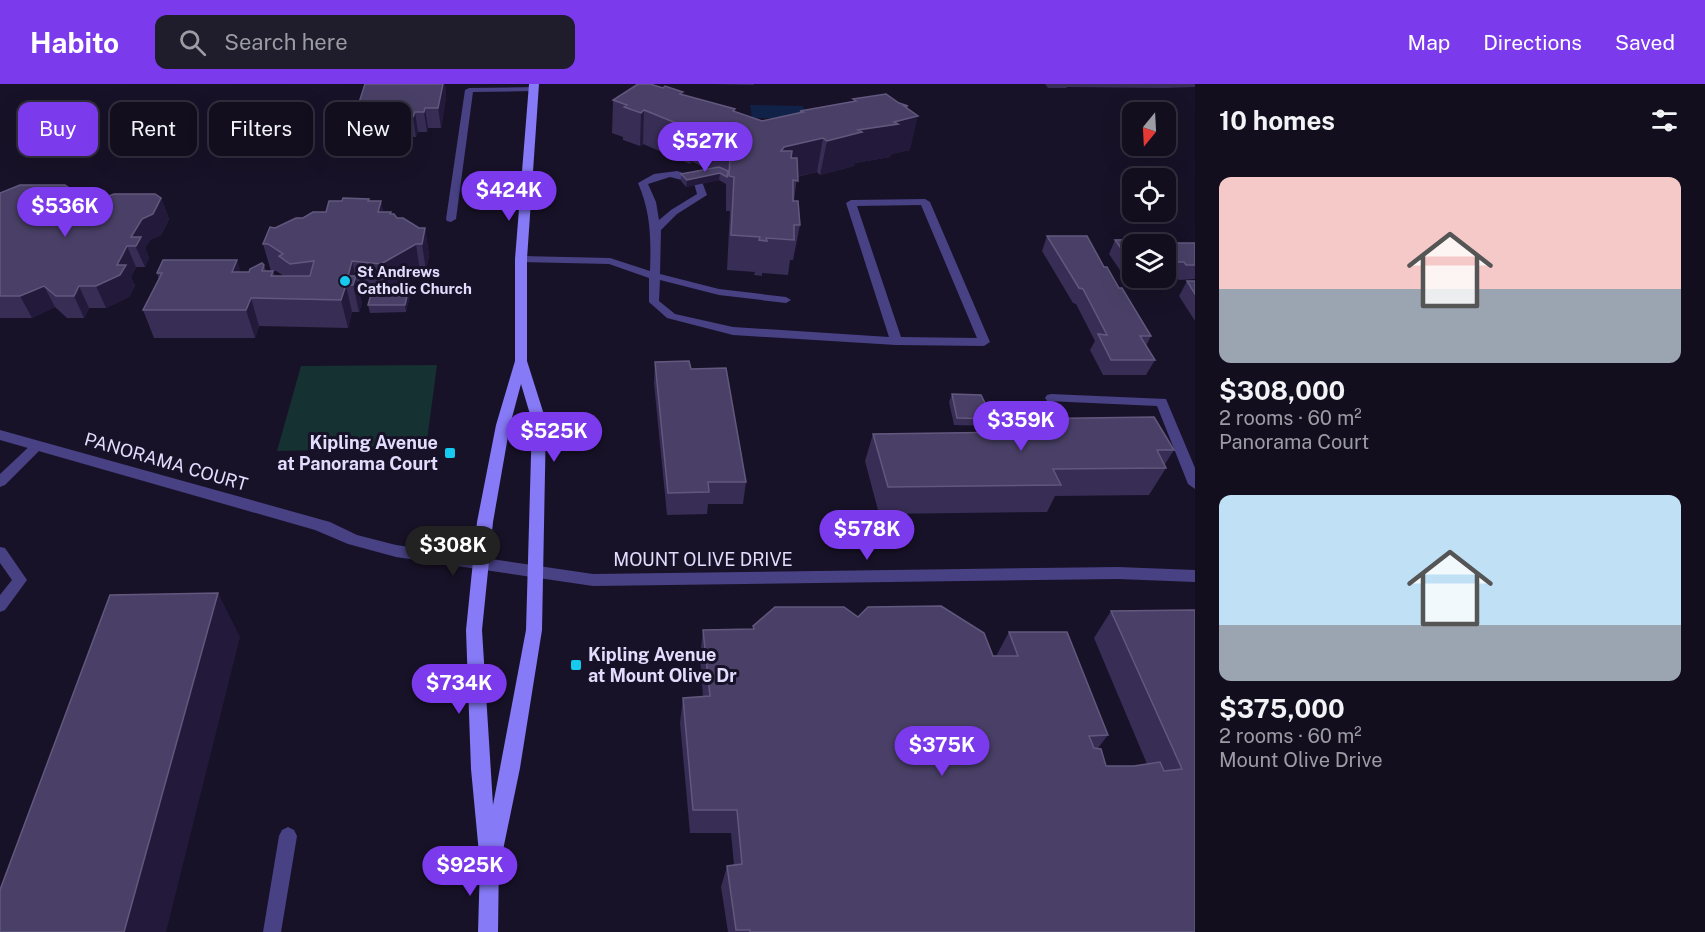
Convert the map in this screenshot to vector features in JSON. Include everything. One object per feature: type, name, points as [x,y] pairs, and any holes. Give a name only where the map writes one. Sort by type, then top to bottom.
[{"type":"main road","points":[[488,932],[490,864],[480,769],[474,630],[485,522],[503,425],[521,361],[521,259],[534,87]]},
{"type":"main road","points":[[490,864],[511,768],[534,630],[538,421],[521,361]]},
{"type":"street","name":"PANORAMA COURT","points":[[0,435],[321,526],[353,540],[396,551],[480,565]]},
{"type":"street","name":"MOUNT OLIVE DRIVE","points":[[480,565],[619,580],[1118,573],[1195,576]]},
{"type":"lane","points":[[452,219],[470,90],[534,87]]},
{"type":"lane","points":[[656,229],[674,212],[702,195],[698,182],[682,173],[656,176],[643,183],[651,202],[656,229],[654,302],[671,316],[734,331],[896,341],[984,342],[925,202],[851,203],[896,341]]},
{"type":"lane","points":[[521,259],[610,261],[655,276],[719,292],[786,300]]},
{"type":"lane","points":[[1051,398],[1162,402],[1195,484]]},
{"type":"lane","points":[[0,482],[38,445]]},
{"type":"lane","points":[[0,552],[20,580],[0,606]]},
{"type":"lane","points":[[272,932],[288,836]]},
{"type":"green space","points":[[437,365],[426,448],[277,451],[301,366]]},
{"type":"water","points":[[750,105],[803,106],[806,118],[752,118]]},
{"type":"building","points":[[365,84],[443,84],[438,108],[425,108],[424,112],[415,112],[413,117],[411,117],[411,102],[359,102]]},
{"type":"building","points":[[638,84],[650,84],[663,88],[665,86],[683,92],[680,94],[735,109],[733,111],[762,121],[803,112],[800,111],[856,101],[853,99],[886,94],[908,106],[904,106],[918,116],[894,122],[898,124],[858,130],[862,132],[827,141],[823,138],[784,147],[781,151],[792,151],[791,158],[797,158],[798,181],[793,180],[793,201],[798,201],[800,225],[794,225],[794,240],[766,238],[767,241],[759,240],[760,237],[731,235],[734,177],[729,176],[730,155],[735,155],[735,153],[731,150],[731,145],[696,128],[693,130],[644,110],[641,113],[613,100]]},
{"type":"building","points":[[719,167],[728,171],[727,177],[720,173],[687,180],[681,174]]},
{"type":"building","points":[[20,185],[65,185],[88,202],[114,194],[155,194],[161,198],[153,214],[142,219],[131,237],[141,237],[136,246],[127,246],[117,265],[126,265],[120,275],[96,286],[79,286],[74,296],[56,296],[44,286],[20,296],[0,296],[0,193]]},
{"type":"building","points":[[343,198],[381,201],[378,212],[391,212],[390,214],[394,214],[397,218],[403,218],[419,228],[425,228],[422,244],[416,244],[381,264],[352,261],[348,276],[356,276],[353,285],[346,285],[341,300],[251,298],[246,310],[143,310],[162,273],[157,273],[163,260],[237,260],[232,272],[249,272],[250,269],[262,263],[264,265],[262,271],[273,271],[271,276],[310,276],[314,261],[290,264],[279,256],[283,254],[268,244],[263,244],[270,227],[275,228],[313,212],[326,212],[329,201],[342,201]]},
{"type":"building","points":[[1047,236],[1087,236],[1104,267],[1107,267],[1119,288],[1122,288],[1151,336],[1140,336],[1155,360],[1111,360],[1098,334],[1107,335],[1083,289],[1079,288]]},
{"type":"building","points":[[1115,240],[1122,240],[1122,250]]},
{"type":"building","points":[[1176,243],[1195,243],[1195,265],[1186,265],[1184,262],[1176,262]]},
{"type":"building","points":[[1187,281],[1195,281],[1195,294]]},
{"type":"building","points":[[373,287],[409,287],[405,305],[368,305]]},
{"type":"building","points":[[689,361],[691,369],[726,368],[746,482],[708,482],[709,492],[668,493],[655,362]]},
{"type":"building","points":[[952,394],[981,395],[993,419],[957,418]]},
{"type":"building","points":[[1154,417],[1174,450],[1157,450],[1166,468],[1053,469],[1061,485],[888,487],[873,434],[1018,432],[1012,419]]},
{"type":"building","points":[[218,593],[124,932],[0,932],[0,890],[110,595]]},
{"type":"building","points":[[941,606],[984,633],[993,656],[1018,656],[1009,632],[1067,632],[1108,735],[1089,736],[1094,748],[1101,749],[1106,766],[1134,766],[1160,762],[1164,771],[1182,769],[1111,611],[1195,610],[1195,932],[750,932],[750,930],[736,930],[727,866],[742,864],[737,810],[693,810],[683,698],[710,696],[703,630],[754,629],[753,626],[775,607],[844,607],[858,617],[868,607]]},
{"type":"place","name":"St Andrews Catholic Church","points":[[345,281]]},
{"type":"place","name":"Kipling Avenue at Panorama Court","points":[[450,453]]},
{"type":"place","name":"Kipling Avenue at Mount Olive Dr","points":[[576,665]]}]
